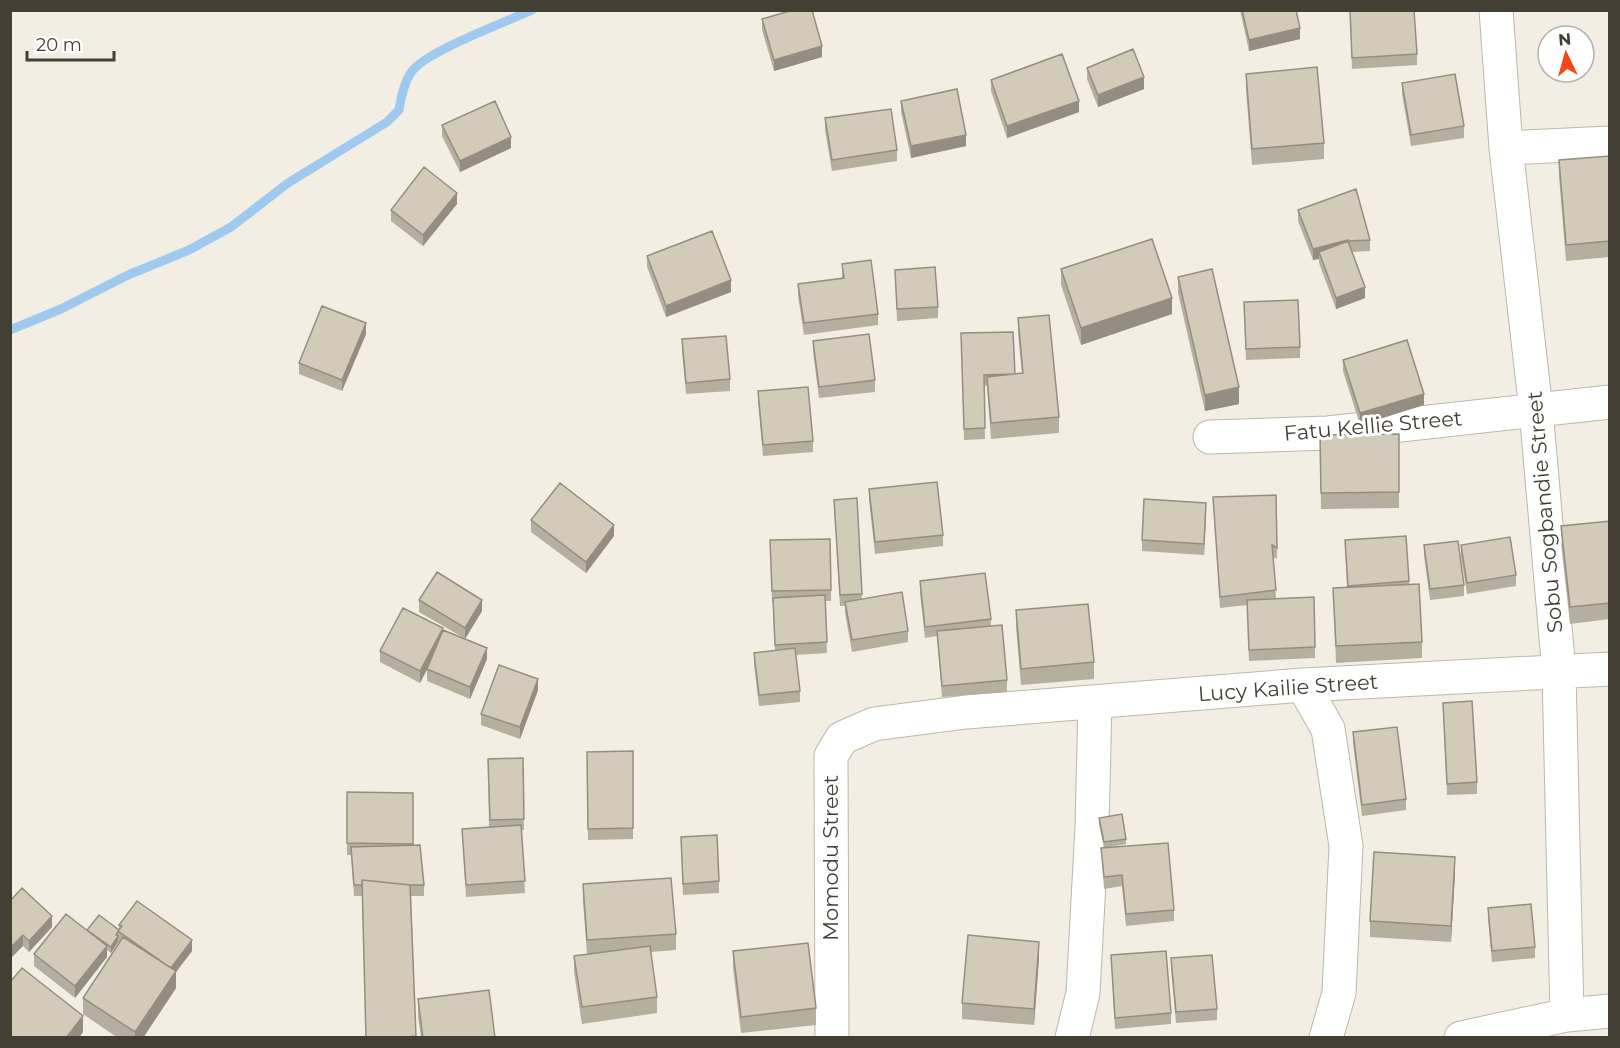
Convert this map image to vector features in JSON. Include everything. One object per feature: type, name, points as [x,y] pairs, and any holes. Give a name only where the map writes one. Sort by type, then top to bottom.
[{"type":"street","name":"Sobu Sogbandie Street","points":[[1496,10],[1506,148],[1536,410],[1559,672],[1567,1015]]},
{"type":"street","points":[[1506,148],[1610,143]]},
{"type":"street","name":"Fatu Kellie Street","points":[[1210,437],[1328,433],[1610,402]]},
{"type":"street","name":"Lucy Kailie Street","points":[[966,712],[1303,685],[1610,669]]},
{"type":"street","points":[[1303,685],[1329,729],[1346,846],[1338,993],[1326,1038]]},
{"type":"street","points":[[1072,1038],[1083,993],[1092,827],[1095,702]]},
{"type":"street","name":"Momodu Street","points":[[832,1038],[831,756],[842,738],[874,724],[966,712]]},
{"type":"street","points":[[1461,1038],[1567,1015],[1610,1011]]},
{"type":"building","points":[[793,10],[812,10],[822,46],[774,60],[762,19]]},
{"type":"building","points":[[1242,10],[1296,10],[1300,28],[1249,40]]},
{"type":"building","points":[[1414,10],[1417,54],[1352,58],[1350,11]]},
{"type":"building","points":[[1133,49],[1144,77],[1098,95],[1087,68]]},
{"type":"building","points":[[1062,54],[1079,101],[1007,126],[991,80]]},
{"type":"building","points":[[1317,67],[1324,143],[1252,149],[1246,74]]},
{"type":"building","points":[[1455,74],[1464,126],[1411,135],[1402,83]]},
{"type":"building","points":[[957,89],[966,135],[911,146],[901,101]]},
{"type":"building","points":[[495,101],[511,137],[460,161],[442,125]]},
{"type":"building","points":[[891,109],[897,150],[832,160],[825,118]]},
{"type":"building","points":[[1610,156],[1610,241],[1566,245],[1559,160]]},
{"type":"building","points":[[424,167],[457,193],[423,235],[391,210]]},
{"type":"building","points":[[1356,189],[1370,240],[1348,240],[1313,249],[1298,210]]},
{"type":"building","points":[[712,231],[731,280],[666,306],[647,256]]},
{"type":"building","points":[[1152,239],[1172,298],[1081,328],[1061,269]]},
{"type":"building","points":[[1348,241],[1365,287],[1336,298],[1319,252]]},
{"type":"building","points":[[871,260],[878,314],[804,323],[798,284],[844,278],[842,264]]},
{"type":"building","points":[[935,267],[938,307],[897,309],[895,270]]},
{"type":"building","points":[[1212,269],[1239,387],[1205,395],[1178,277]]},
{"type":"building","points":[[1298,300],[1300,347],[1246,349],[1244,302]]},
{"type":"building","points":[[322,306],[366,323],[342,380],[299,363]]},
{"type":"building","points":[[1049,315],[1059,417],[991,423],[987,377],[1023,373],[1018,318]]},
{"type":"building","points":[[1013,332],[1015,374],[984,375],[985,428],[964,429],[961,333]]},
{"type":"building","points":[[869,334],[875,380],[819,387],[813,341]]},
{"type":"building","points":[[726,336],[730,379],[686,383],[682,339]]},
{"type":"building","points":[[1407,340],[1424,394],[1360,413],[1343,360]]},
{"type":"building","points":[[808,387],[813,441],[763,445],[758,391]]},
{"type":"building","points":[[1399,434],[1399,492],[1321,493],[1320,435]]},
{"type":"building","points":[[937,482],[943,535],[875,542],[869,489]]},
{"type":"building","points":[[560,483],[614,525],[586,562],[531,520]]},
{"type":"building","points":[[1276,495],[1277,548],[1272,545],[1276,590],[1220,597],[1213,497]]},
{"type":"building","points":[[857,498],[862,594],[840,595],[834,500]]},
{"type":"building","points":[[1144,499],[1206,503],[1204,544],[1142,540]]},
{"type":"building","points":[[1610,521],[1610,603],[1570,607],[1561,526]]},
{"type":"building","points":[[1406,536],[1409,581],[1348,586],[1345,540]]},
{"type":"building","points":[[1510,537],[1516,575],[1467,583],[1461,545]]},
{"type":"building","points":[[830,539],[831,590],[772,591],[770,540]]},
{"type":"building","points":[[1458,541],[1464,585],[1430,589],[1424,545]]},
{"type":"building","points":[[437,572],[482,600],[465,628],[419,600]]},
{"type":"building","points":[[985,573],[991,619],[925,627],[920,581]]},
{"type":"building","points":[[1419,584],[1422,642],[1336,646],[1333,588]]},
{"type":"building","points":[[902,592],[908,631],[852,640],[845,602]]},
{"type":"building","points":[[825,595],[827,642],[775,645],[773,598]]},
{"type":"building","points":[[1314,597],[1315,647],[1249,650],[1247,600]]},
{"type":"building","points":[[1088,604],[1094,662],[1021,669],[1016,610]]},
{"type":"building","points":[[403,608],[443,628],[420,671],[380,651]]},
{"type":"building","points":[[1002,625],[1007,680],[942,686],[937,631]]},
{"type":"building","points":[[443,630],[487,648],[470,687],[427,669]]},
{"type":"building","points":[[795,648],[800,691],[759,695],[754,653]]},
{"type":"building","points":[[499,665],[538,679],[520,727],[481,714]]},
{"type":"building","points":[[1472,701],[1477,782],[1447,784],[1443,703]]},
{"type":"building","points":[[1397,727],[1406,799],[1362,805],[1353,732]]},
{"type":"building","points":[[633,751],[633,828],[588,829],[587,752]]},
{"type":"building","points":[[523,758],[524,819],[490,820],[488,759]]},
{"type":"building","points":[[347,792],[413,793],[413,844],[347,843]]},
{"type":"building","points":[[1122,814],[1126,839],[1104,842],[1099,818]]},
{"type":"building","points":[[521,825],[525,881],[466,885],[462,829]]},
{"type":"building","points":[[717,835],[719,881],[683,884],[681,837]]},
{"type":"building","points":[[1168,843],[1174,910],[1126,914],[1122,875],[1104,877],[1101,848]]},
{"type":"building","points":[[420,845],[424,885],[362,880],[362,885],[354,885],[351,847]]},
{"type":"building","points":[[1374,852],[1455,857],[1451,926],[1370,921]]},
{"type":"building","points":[[671,878],[676,934],[587,940],[583,884]]},
{"type":"building","points":[[362,880],[410,885],[416,1036],[366,1038]]},
{"type":"building","points":[[22,888],[52,916],[29,941],[23,935],[10,948],[10,901]]},
{"type":"building","points":[[137,901],[192,940],[171,968],[118,931],[122,926],[119,925]]},
{"type":"building","points":[[1531,904],[1535,947],[1492,951],[1488,908]]},
{"type":"building","points":[[66,914],[107,946],[75,986],[34,954]]},
{"type":"building","points":[[99,915],[119,930],[111,947],[87,930]]},
{"type":"building","points":[[968,935],[1039,942],[1034,1009],[962,1003]]},
{"type":"building","points":[[123,937],[176,971],[135,1032],[83,998]]},
{"type":"building","points":[[808,943],[816,1008],[741,1017],[733,951]]},
{"type":"building","points":[[650,946],[657,997],[582,1007],[574,956]]},
{"type":"building","points":[[1166,951],[1171,1013],[1115,1018],[1111,955]]},
{"type":"building","points":[[1212,955],[1217,1009],[1176,1012],[1171,958]]},
{"type":"building","points":[[22,968],[83,1016],[66,1038],[10,1038],[10,982]]},
{"type":"building","points":[[489,990],[495,1038],[423,1038],[418,999]]},
{"type":"waterway","points":[[10,330],[61,309],[128,275],[189,250],[231,227],[288,183],[387,122],[399,110],[407,80],[420,63],[450,46],[532,10]]}]
